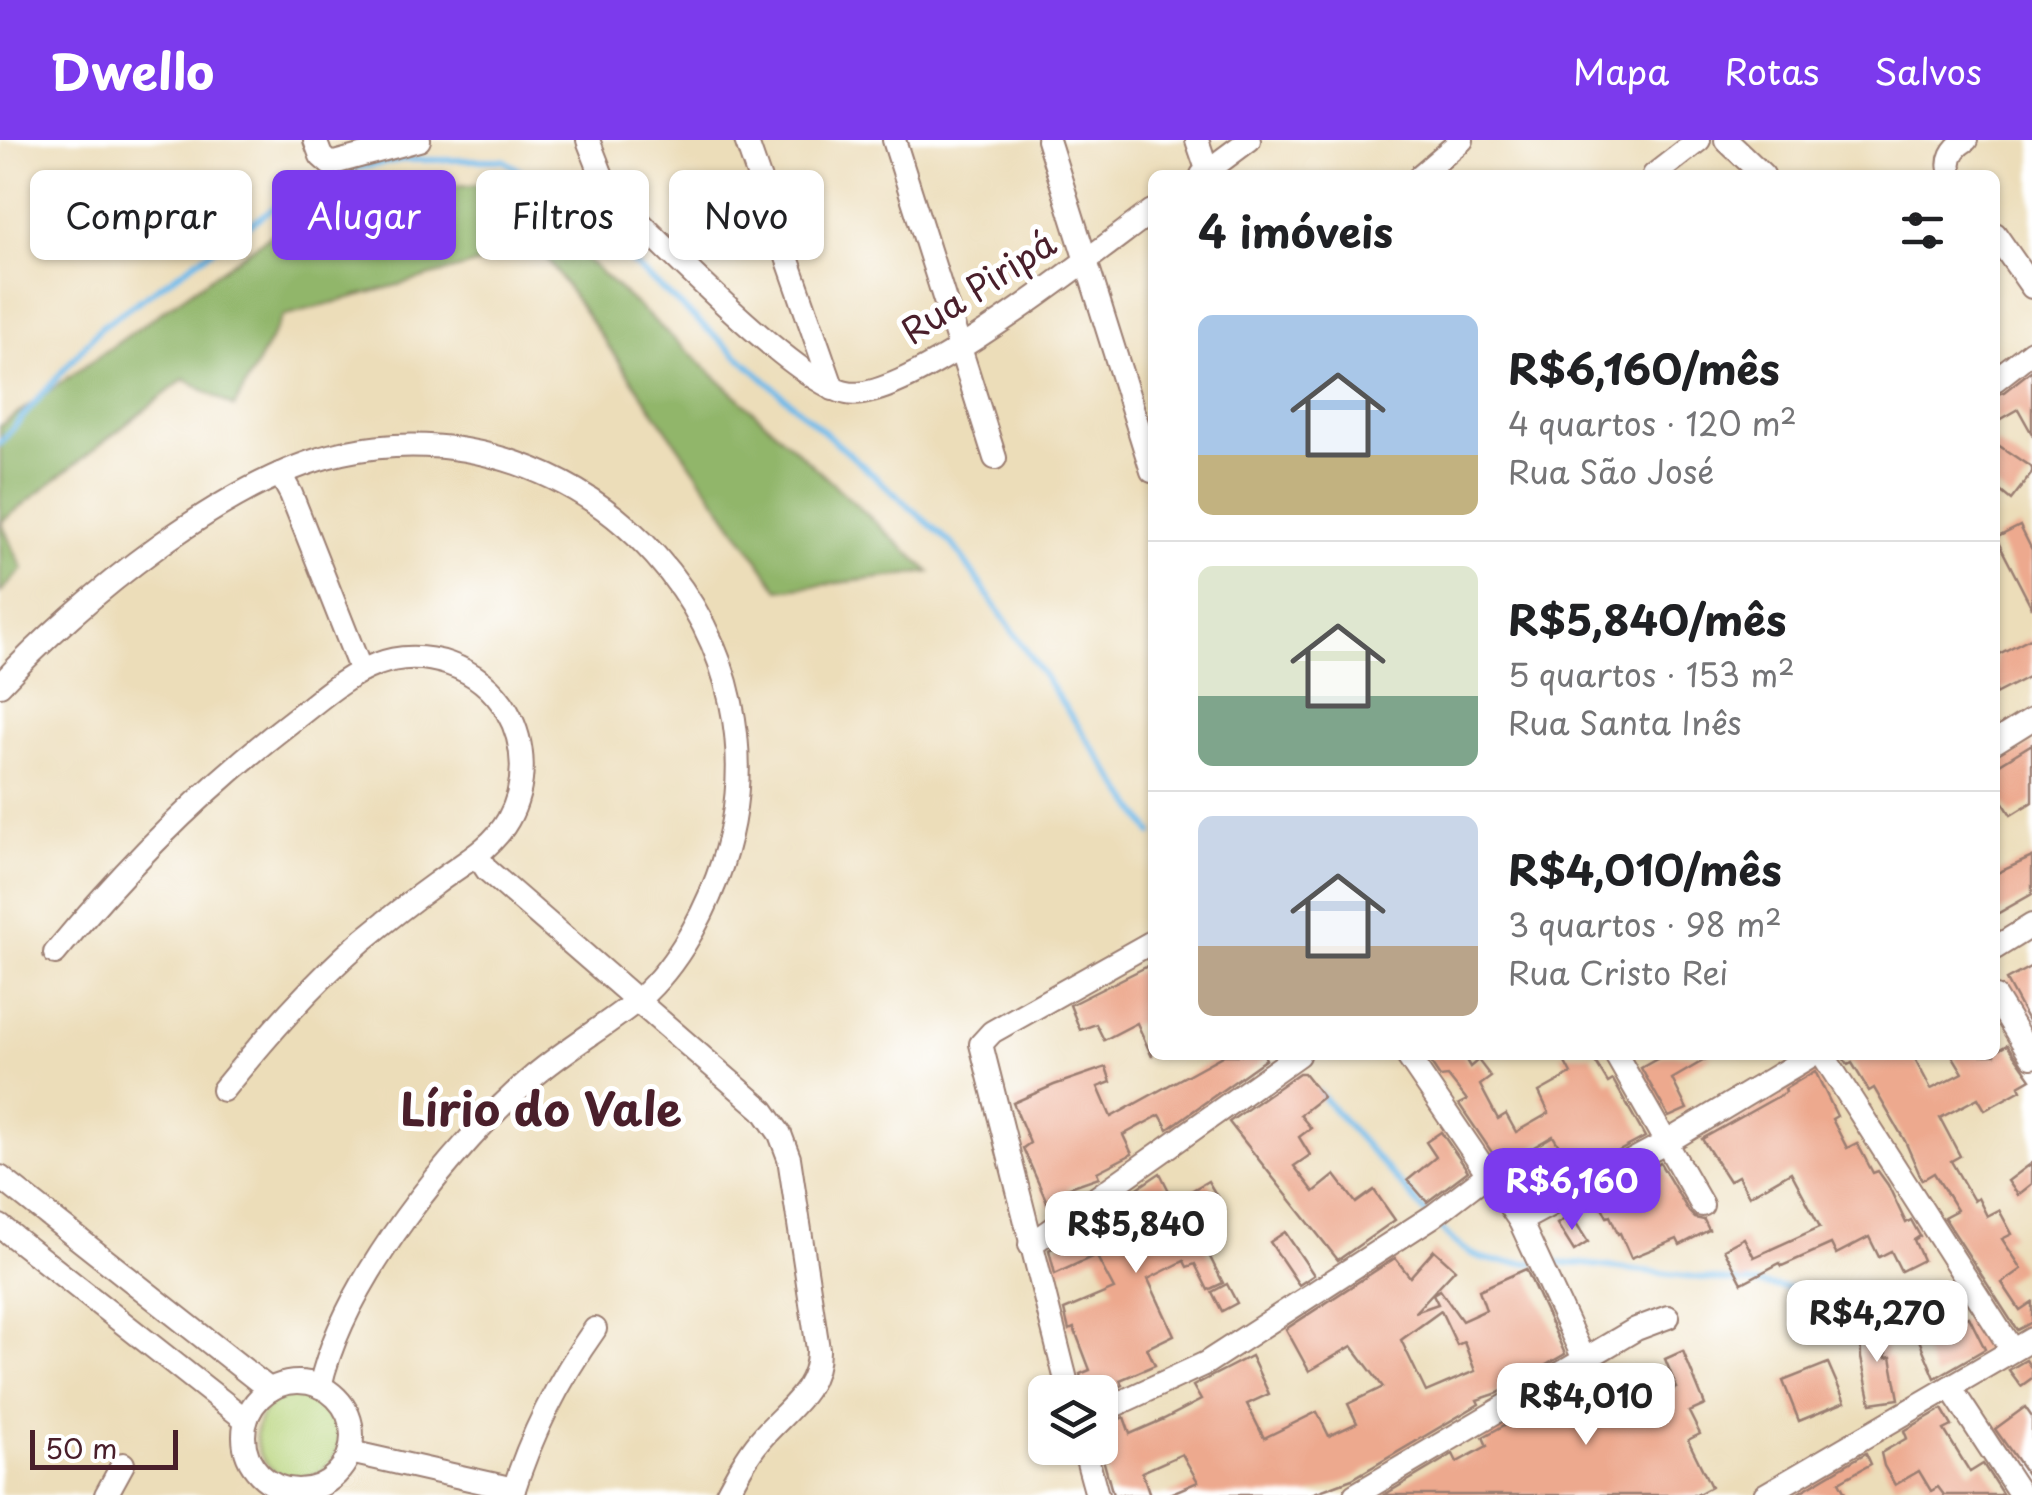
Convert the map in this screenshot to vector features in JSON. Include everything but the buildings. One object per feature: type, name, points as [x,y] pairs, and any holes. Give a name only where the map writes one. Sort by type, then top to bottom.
[{"type":"street","points":[[315,140],[321,156],[330,164],[419,140]]},
{"type":"street","points":[[588,140],[604,181],[624,207],[772,345],[833,388]]},
{"type":"street","points":[[746,140],[833,388]]},
{"type":"street","points":[[894,140],[995,458]]},
{"type":"street","points":[[1048,140],[1148,459]]},
{"type":"street","points":[[1198,140],[1205,170]]},
{"type":"street","points":[[1211,170],[1249,140]]},
{"type":"street","points":[[1428,170],[1462,140]]},
{"type":"street","points":[[1661,170],[1700,140]]},
{"type":"street","points":[[1726,140],[1758,170]]},
{"type":"street","points":[[1950,170],[1951,155],[1966,140]]},
{"type":"street","name":"Rua Piripá","points":[[833,388],[862,394],[960,350],[1148,214]]},
{"type":"street","points":[[2000,241],[2032,286]]},
{"type":"street","points":[[2000,376],[2032,351]]},
{"type":"street","points":[[0,685],[54,630],[142,559],[219,508],[280,474],[340,454],[404,445],[498,456],[543,472],[585,494],[636,532],[677,580],[708,633],[728,692],[737,753],[735,800],[727,845],[706,904],[675,957],[636,1002],[531,1079],[440,1174],[364,1284],[325,1365],[320,1386]]},
{"type":"street","points":[[280,474],[361,671]]},
{"type":"street","points":[[55,953],[134,862],[210,788],[266,740],[361,671],[395,659],[431,659],[480,681],[505,707],[519,738],[522,771],[509,818],[477,855],[398,912],[324,976],[277,1025],[224,1090]]},
{"type":"street","points":[[2000,739],[2032,719]]},
{"type":"street","points":[[477,855],[487,870],[763,1110],[780,1134],[789,1158],[818,1349],[817,1368],[803,1396],[756,1444],[726,1495]]},
{"type":"street","points":[[2000,945],[2032,925]]},
{"type":"street","points":[[1064,1375],[981,1044],[992,1032],[1148,944]]},
{"type":"street","points":[[2000,1004],[2032,1057]]},
{"type":"street","points":[[1030,1245],[1291,1060]]},
{"type":"street","points":[[1410,1060],[1520,1221],[1584,1361]]},
{"type":"street","points":[[1619,1060],[1702,1205]]},
{"type":"street","points":[[1520,1221],[1667,1142],[1804,1060]]},
{"type":"street","points":[[1765,1495],[2022,1344],[1826,1060]]},
{"type":"street","points":[[1118,1404],[1206,1363],[1433,1216],[1488,1174]]},
{"type":"street","points":[[0,1177],[270,1390]]},
{"type":"street","points":[[0,1226],[246,1420]]},
{"type":"street","points":[[1355,1495],[1636,1329],[1668,1317]]},
{"type":"street","points":[[350,1452],[514,1492],[537,1426],[554,1392],[596,1329]]},
{"type":"street","points":[[295,1382],[320,1386],[348,1413],[350,1452],[332,1478],[301,1492],[276,1485],[263,1487],[249,1458],[244,1433],[246,1420],[270,1390],[295,1382]]},
{"type":"street","points":[[1950,1387],[2021,1495]]},
{"type":"street","points":[[106,1495],[123,1464]]},
{"type":"street","points":[[1089,1465],[1098,1495]]},
{"type":"green space","points":[[476,184],[476,260],[491,260],[283,316],[234,407],[184,379],[1,522],[23,569],[0,593],[0,426],[235,260],[252,260],[252,248],[272,234],[272,260],[456,260],[456,186]]},
{"type":"green space","points":[[548,260],[587,260],[930,572],[779,590]]},
{"type":"green space","points":[[298,1394],[314,1397],[328,1406],[337,1420],[337,1452],[328,1466],[314,1475],[298,1478],[282,1475],[268,1466],[259,1452],[256,1436],[259,1420],[268,1406],[282,1397]]},
{"type":"waterway","points":[[353,169],[400,160],[503,160],[541,183],[954,546],[1148,827]]},
{"type":"waterway","points":[[0,443],[101,327],[272,209]]},
{"type":"waterway","points":[[1318,1092],[1426,1213]]},
{"type":"waterway","points":[[1435,1222],[1457,1244],[1478,1256],[1533,1263]]},
{"type":"waterway","points":[[1545,1263],[1584,1264],[1942,1306]]},
{"type":"district","name":"Lírio do Vale","points":[[541,1110]]}]
